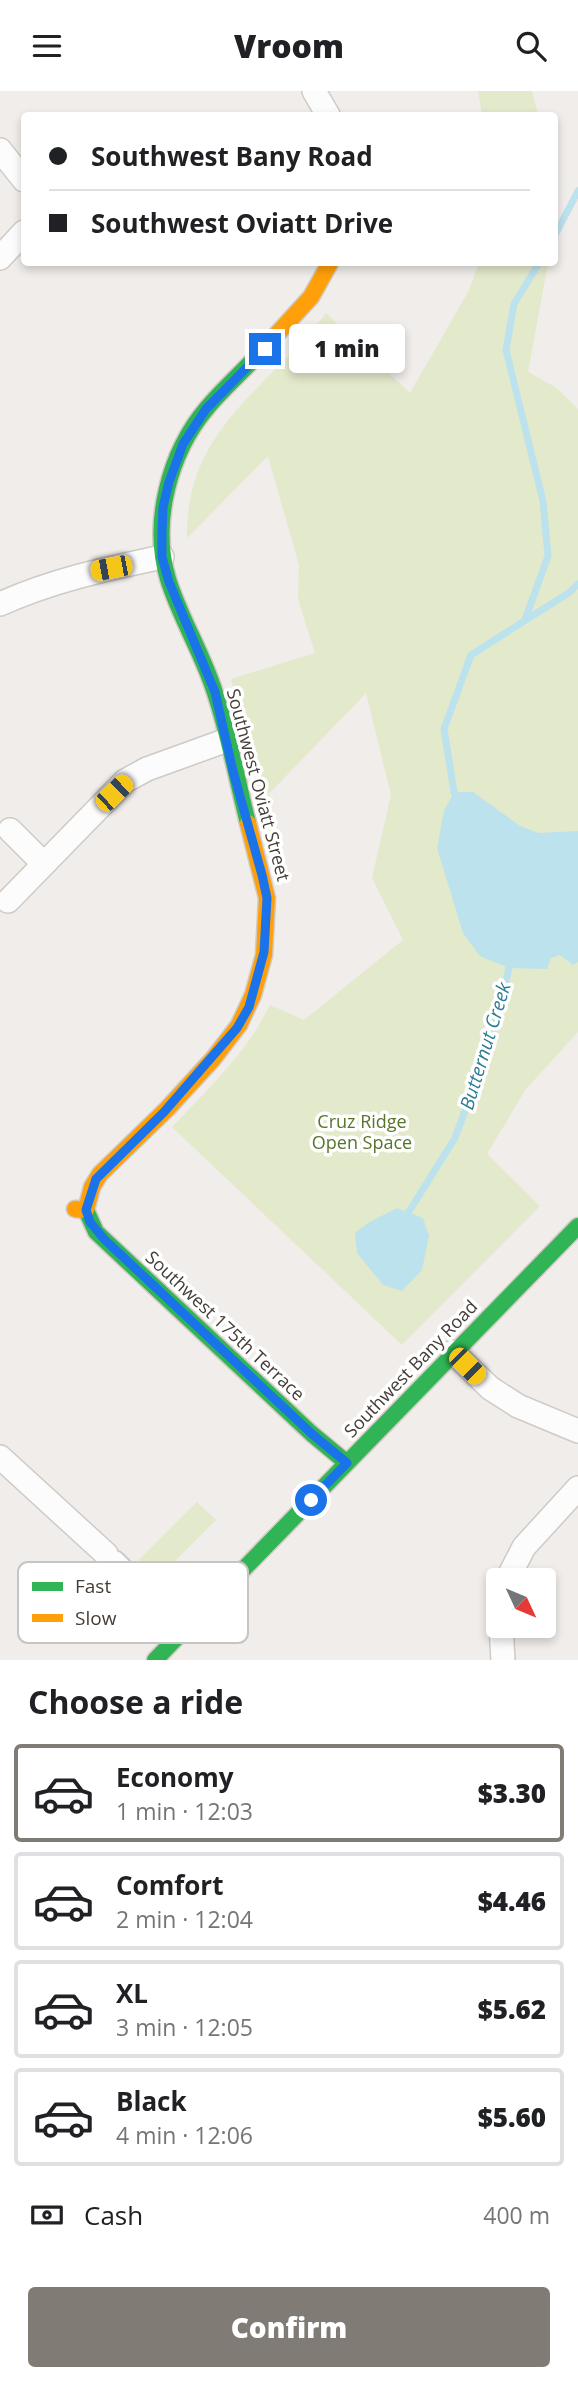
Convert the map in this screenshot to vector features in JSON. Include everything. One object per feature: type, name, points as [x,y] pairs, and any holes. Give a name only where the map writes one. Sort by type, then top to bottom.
[{"type":"street","points":[[314,91],[326,112]]},
{"type":"street","points":[[0,149],[21,176]]},
{"type":"street","points":[[0,258],[21,235]]},
{"type":"street","name":"Southwest Oviatt Street","points":[[81,1210],[96,1179],[164,1112],[237,1028],[249,1007],[255,988],[266,941],[267,898],[215,692],[169,582],[162,557],[163,507],[183,444],[206,409],[284,330],[310,297],[328,266]]},
{"type":"street","points":[[0,604],[37,587],[92,571],[162,557]]},
{"type":"street","points":[[8,901],[125,782],[148,769],[227,740]]},
{"type":"street","points":[[10,830],[44,864]]},
{"type":"street","name":"Southwest 175th Terrace","points":[[81,1210],[104,1239],[312,1434],[347,1463]]},
{"type":"street","name":"Southwest Bany Road","points":[[248,1565],[578,1226]]},
{"type":"street","points":[[453,1352],[489,1388],[518,1406],[578,1430]]},
{"type":"street","points":[[0,1457],[106,1554]]},
{"type":"street","points":[[513,1568],[524,1547],[578,1488]]},
{"type":"street","points":[[502,1638],[503,1660]]},
{"type":"street","name":"Southwest Bany Road","points":[[155,1660],[172,1643]]},
{"type":"lane","points":[[106,1554],[121,1562]]},
{"type":"green space","points":[[478,91],[532,91],[537,112],[482,112]]},
{"type":"green space","name":"Cruz Ridge Open Space","points":[[478,266],[547,266],[528,372],[555,387],[578,409],[578,1032],[526,1089],[487,1154],[540,1206],[402,1345],[172,1127],[238,1055],[270,1005],[304,1020],[403,940],[372,878],[391,795],[366,693],[263,800],[231,679],[315,653],[298,599],[299,565],[268,456],[187,538],[190,500],[200,467],[215,439],[234,413],[326,313],[410,393],[468,292]]},
{"type":"green space","points":[[197,1502],[216,1520],[174,1562],[137,1562]]},
{"type":"water","points":[[454,792],[473,792],[520,826],[539,833],[578,831],[578,962],[573,965],[560,955],[551,958],[547,969],[509,968],[480,956],[463,933],[437,848],[444,811]]},
{"type":"water","points":[[397,1208],[423,1218],[429,1236],[422,1270],[402,1291],[383,1285],[357,1253],[355,1233]]},
{"type":"waterway","points":[[558,229],[578,191]]},
{"type":"waterway","points":[[525,620],[548,556],[543,501],[506,350],[514,304],[537,266]]},
{"type":"waterway","name":"Butternut Creek","points":[[458,799],[454,792],[444,729],[471,655],[570,592],[578,584]]},
{"type":"waterway","name":"Butternut Creek","points":[[407,1219],[408,1213],[455,1138],[493,1035],[509,968],[507,960]]},
{"type":"traffic: fast","points":[[248,823],[215,693],[168,579],[162,535],[167,489],[182,446],[207,408],[255,358]]},
{"type":"traffic: fast","points":[[86,1210],[96,1232],[312,1434],[347,1463]]},
{"type":"traffic: fast","points":[[248,1565],[578,1226]]},
{"type":"traffic: fast","points":[[155,1660],[172,1643]]},
{"type":"traffic: slow","points":[[255,358],[311,297],[328,266]]},
{"type":"traffic: slow","points":[[75,1209],[86,1210],[92,1187],[100,1174],[167,1109],[213,1059],[239,1025],[253,995],[264,955],[267,898],[248,823]]},
{"type":"route","points":[[265,349],[206,409],[183,444],[163,507],[162,532],[162,557],[169,582],[215,692],[233,771],[262,875],[267,898],[264,952],[249,1007],[237,1028],[220,1051],[164,1112],[96,1179],[86,1210],[96,1232],[312,1434],[347,1463],[311,1500]]}]
